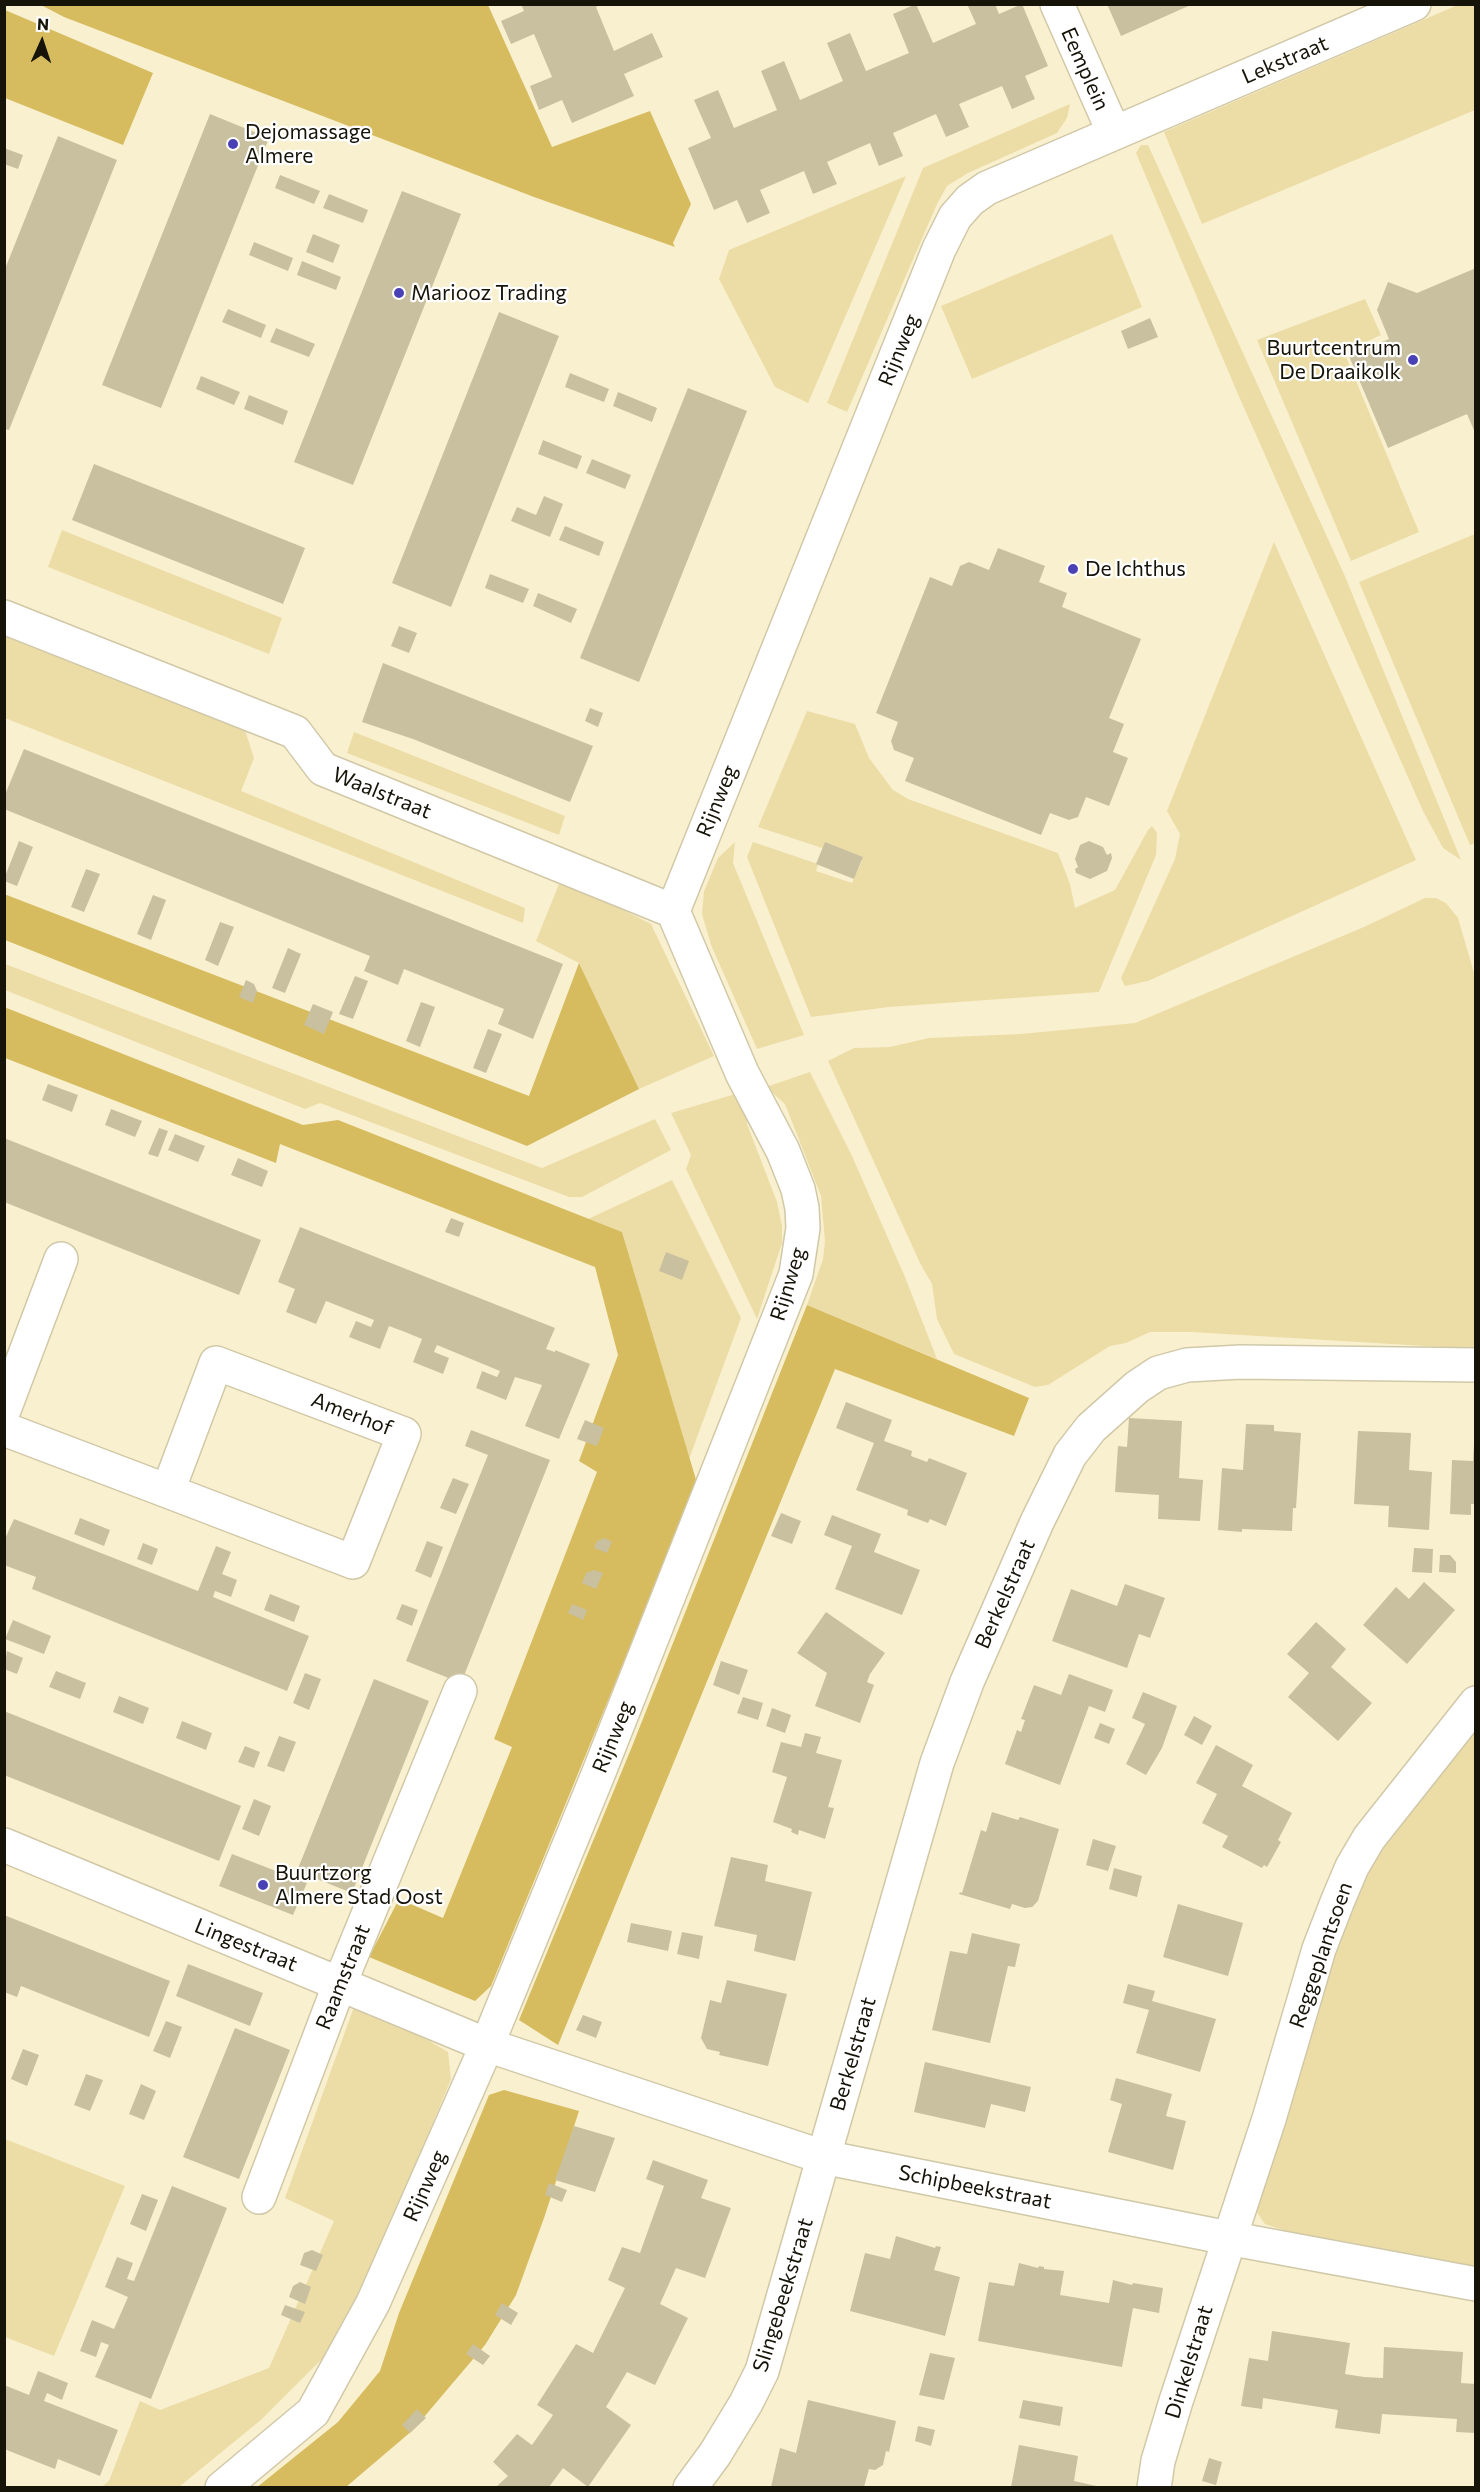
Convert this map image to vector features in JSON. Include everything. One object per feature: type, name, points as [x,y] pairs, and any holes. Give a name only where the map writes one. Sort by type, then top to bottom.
[{"type":"street","name":"Eemplein","points":[[1057,4],[1114,133]]},
{"type":"street","name":"Lekstraat","points":[[1155,116],[1414,4]]},
{"type":"street","name":"Rijnweg","points":[[222,2487],[313,2412],[373,2303],[487,2045],[609,1748],[796,1274],[801,1253],[802,1208],[798,1189],[783,1151],[742,1072],[673,910],[939,249],[956,217],[970,200],[987,188],[1155,116]]},
{"type":"street","name":"Waalstraat","points":[[4,617],[295,732],[323,769],[673,910]]},
{"type":"street","points":[[4,1410],[61,1259]]},
{"type":"street","name":"Berkelstraat","points":[[823,2157],[937,1762],[967,1682],[1037,1522],[1070,1455],[1091,1428],[1144,1382],[1158,1373],[1187,1365],[1241,1362],[1476,1365]]},
{"type":"street","name":"Amerhof","points":[[4,1429],[353,1562],[404,1434],[216,1363],[169,1488],[170,1492]]},
{"type":"street","name":"Raamstraat","points":[[259,2197],[340,1983],[459,1691]]},
{"type":"street","name":"Reggeplantsoen","points":[[1228,2238],[1269,2119],[1319,1949],[1352,1867],[1369,1838],[1476,1703]]},
{"type":"street","name":"Lingestraat","points":[[4,1845],[487,2045]]},
{"type":"street","name":"Schipbeekstraat","points":[[487,2045],[823,2157],[1228,2238],[1476,2284]]},
{"type":"street","name":"Slingebeekstraat","points":[[690,2487],[730,2430],[762,2371],[823,2157]]},
{"type":"street","name":"Dinkelstraat","points":[[1154,2487],[1158,2461],[1228,2238]]},
{"type":"shaded area","points":[[1460,4],[1475,5],[1475,110],[1202,224],[1164,132]]},
{"type":"shaded area","points":[[41,5],[488,5],[552,147],[650,111],[691,204],[673,243],[675,247],[534,197],[64,17]]},
{"type":"shaded area","points":[[5,10],[153,73],[123,145],[5,98]]},
{"type":"shaded area","points":[[1070,104],[1067,118],[1057,133],[968,173],[947,186],[937,204],[847,412],[827,403],[923,168]]},
{"type":"shaded area","points":[[1141,145],[1148,145],[1344,574],[1461,860],[1443,848],[1423,811],[1237,392],[1136,153]]},
{"type":"shaded area","points":[[906,176],[808,403],[775,387],[719,279],[729,250]]},
{"type":"shaded area","points":[[1112,234],[1142,307],[972,379],[941,306]]},
{"type":"shaded area","points":[[1365,299],[1381,335],[1344,352],[1419,532],[1351,561],[1257,340]]},
{"type":"shaded area","points":[[62,530],[282,618],[269,654],[48,567]]},
{"type":"shaded area","points":[[1475,534],[1476,843],[1470,845],[1359,582]]},
{"type":"shaded area","points":[[1274,542],[1416,860],[1148,981],[1125,986],[1121,978],[1175,859],[1180,834],[1167,811]]},
{"type":"shaded area","points":[[4,636],[245,730],[254,758],[241,791],[525,908],[523,923],[5,718]]},
{"type":"shaded area","points":[[807,711],[855,724],[869,758],[893,790],[908,799],[1058,853],[1070,884],[1075,908],[1115,890],[1152,826],[1157,833],[1156,855],[1099,992],[889,1007],[811,1017],[747,857],[753,842],[818,864],[816,871],[852,883],[862,861],[758,827]]},
{"type":"shaded area","points":[[354,732],[565,816],[559,835],[347,753]]},
{"type":"shaded area","points":[[735,842],[733,863],[804,1035],[757,1049],[711,945],[702,914],[704,891],[718,858]]},
{"type":"shaded area","points":[[561,879],[651,924],[714,1056],[639,1089],[579,963],[536,941]]},
{"type":"shaded area","points":[[4,894],[529,1096],[579,963],[639,1089],[527,1146],[5,940]]},
{"type":"shaded area","points":[[1425,898],[1436,898],[1446,903],[1458,918],[1475,976],[1475,1349],[1191,1332],[1150,1332],[1126,1343],[1110,1346],[1048,1385],[1035,1387],[954,1354],[937,1319],[932,1284],[920,1263],[828,1061],[854,1048],[890,1047],[929,1038],[1021,1034],[1135,1023],[1364,927]]},
{"type":"shaded area","points":[[5,964],[542,1168],[655,1119],[671,1150],[582,1197],[569,1197],[320,1103],[305,1109],[5,990]]},
{"type":"shaded area","points":[[4,1007],[303,1125],[338,1120],[622,1232],[697,1483],[491,1986],[475,2001],[369,1957],[399,1899],[443,1918],[512,1747],[494,1739],[597,1472],[579,1461],[618,1355],[595,1267],[280,1144],[276,1163],[5,1058]]},
{"type":"shaded area","points":[[810,1072],[852,1156],[905,1277],[937,1359],[807,1305],[823,1259],[825,1241],[821,1196],[785,1104],[766,1087]]},
{"type":"shaded area","points":[[739,1093],[749,1114],[747,1124],[777,1202],[782,1226],[782,1243],[757,1319],[686,1169],[691,1155],[671,1113]]},
{"type":"shaded area","points":[[672,1180],[741,1318],[689,1459],[622,1232],[588,1219]]},
{"type":"shaded area","points":[[807,1305],[1029,1398],[1014,1436],[835,1369],[558,2045],[519,2020],[631,1749]]},
{"type":"shaded area","points":[[1475,1720],[1475,2269],[1289,2232],[1265,2224],[1256,2211],[1309,2022],[1369,1857]]},
{"type":"shaded area","points":[[354,2007],[421,2036],[448,2052],[451,2079],[380,2252],[336,2345],[262,2419],[179,2487],[100,2488],[109,2481],[140,2401],[160,2410],[269,2368],[334,2221],[285,2198]]},
{"type":"shaded area","points":[[504,2090],[579,2111],[516,2295],[485,2345],[413,2430],[346,2487],[256,2488],[338,2422],[380,2371],[399,2313],[489,2095]]},
{"type":"shaded area","points":[[5,2139],[125,2186],[54,2356],[5,2337]]},
{"type":"building","points":[[521,4],[602,4],[596,7],[614,51],[652,33],[663,57],[624,74],[634,96],[572,123],[562,100],[539,110],[530,86],[552,77],[534,34],[511,44],[501,21],[524,11]]},
{"type":"building","points":[[916,4],[933,43],[976,24],[967,4],[995,4],[999,14],[1022,4],[1048,66],[1025,76],[1035,99],[1012,109],[1002,86],[959,104],[969,127],[946,137],[936,114],[893,133],[903,156],[879,166],[870,143],[827,162],[837,184],[813,194],[804,171],[760,190],[770,213],[747,223],[737,200],[714,210],[688,148],[711,138],[694,100],[718,90],[734,128],[777,110],[761,71],[784,61],[800,100],[843,81],[827,43],[850,33],[866,71],[909,53],[893,14]]},
{"type":"building","points":[[1107,4],[1193,4],[1121,36]]},
{"type":"building","points":[[210,114],[269,138],[161,408],[102,385]]},
{"type":"building","points":[[58,136],[117,160],[9,430],[5,429],[5,269]]},
{"type":"building","points":[[4,148],[23,155],[18,169],[4,164]]},
{"type":"building","points":[[280,175],[320,191],[314,204],[275,188]]},
{"type":"building","points":[[402,191],[461,214],[353,485],[294,462]]},
{"type":"building","points":[[329,194],[368,210],[363,223],[323,208]]},
{"type":"building","points":[[313,234],[340,245],[333,263],[306,252]]},
{"type":"building","points":[[254,242],[293,258],[288,271],[249,255]]},
{"type":"building","points":[[302,261],[341,277],[336,290],[297,275]]},
{"type":"building","name":"Buurtcentrum De Draaikolk","points":[[1476,268],[1476,435],[1467,414],[1388,448],[1349,356],[1389,339],[1377,310],[1388,282],[1417,293]]},
{"type":"building","points":[[228,309],[266,325],[261,338],[222,322]]},
{"type":"building","points":[[499,312],[559,336],[451,607],[392,583]]},
{"type":"building","points":[[1150,318],[1158,337],[1128,349],[1121,331]]},
{"type":"building","points":[[276,328],[315,344],[309,357],[270,342]]},
{"type":"building","points":[[570,373],[609,389],[604,402],[565,387]]},
{"type":"building","points":[[201,376],[240,392],[234,405],[196,389]]},
{"type":"building","points":[[688,388],[747,411],[639,682],[580,658]]},
{"type":"building","points":[[618,392],[657,408],[652,422],[613,406]]},
{"type":"building","points":[[249,395],[288,411],[283,425],[244,409]]},
{"type":"building","points":[[543,440],[582,456],[577,469],[538,454]]},
{"type":"building","points":[[592,459],[631,475],[625,489],[586,473]]},
{"type":"building","points":[[94,464],[305,548],[283,604],[72,520]]},
{"type":"building","points":[[544,496],[563,504],[550,537],[511,521],[517,507],[536,515]]},
{"type":"building","points":[[565,526],[604,542],[599,556],[559,540]]},
{"type":"building","points":[[998,548],[1045,566],[1039,582],[1067,593],[1062,607],[1141,639],[1109,718],[1124,724],[1113,752],[1128,758],[1109,806],[1086,797],[1078,817],[1069,820],[1050,813],[1041,835],[905,781],[914,758],[894,750],[891,741],[898,722],[876,713],[930,577],[952,586],[960,566],[969,562],[989,570]]},
{"type":"building","points":[[490,574],[529,589],[523,603],[485,588]]},
{"type":"building","points":[[538,593],[577,609],[571,623],[533,606]]},
{"type":"building","points":[[399,626],[417,633],[409,653],[391,646]]},
{"type":"building","points":[[383,663],[593,746],[570,802],[413,739],[362,722]]},
{"type":"building","points":[[590,708],[603,713],[598,727],[585,721]]},
{"type":"building","points":[[24,749],[563,964],[533,1039],[498,1024],[504,1009],[404,969],[398,985],[364,971],[370,956],[4,809],[4,797]]},
{"type":"building","points":[[19,841],[33,847],[17,886],[4,879]]},
{"type":"building","points":[[1089,841],[1103,847],[1107,855],[1111,853],[1112,858],[1107,871],[1090,879],[1076,873],[1075,869],[1078,867],[1075,859],[1080,845]]},
{"type":"building","points":[[825,842],[863,857],[854,879],[816,864]]},
{"type":"building","points":[[86,869],[100,874],[84,912],[71,907]]},
{"type":"building","points":[[153,895],[166,900],[151,940],[137,934]]},
{"type":"building","points":[[220,922],[234,927],[218,966],[205,960]]},
{"type":"building","points":[[288,948],[301,954],[285,993],[272,988]]},
{"type":"building","points":[[355,976],[368,981],[353,1019],[339,1014]]},
{"type":"building","points":[[246,980],[254,984],[257,991],[253,1003],[239,997]]},
{"type":"building","points":[[421,1002],[435,1007],[420,1047],[406,1041]]},
{"type":"building","points":[[313,1004],[333,1012],[324,1034],[304,1025]]},
{"type":"building","points":[[488,1029],[502,1034],[486,1073],[473,1068]]},
{"type":"building","points":[[48,1084],[78,1095],[72,1112],[42,1100]]},
{"type":"building","points":[[111,1109],[142,1121],[135,1137],[105,1125]]},
{"type":"building","points":[[159,1128],[168,1131],[158,1157],[148,1154]]},
{"type":"building","points":[[175,1134],[205,1146],[198,1162],[168,1150]]},
{"type":"building","points":[[4,1138],[261,1240],[239,1295],[4,1202]]},
{"type":"building","points":[[238,1158],[268,1171],[262,1187],[231,1175]]},
{"type":"building","points":[[451,1218],[464,1223],[459,1237],[445,1232]]},
{"type":"building","points":[[300,1227],[555,1328],[546,1349],[555,1352],[555,1350],[590,1364],[559,1439],[525,1426],[542,1385],[515,1377],[506,1400],[476,1388],[482,1371],[497,1377],[500,1371],[437,1345],[434,1352],[449,1358],[443,1374],[413,1362],[422,1339],[405,1332],[389,1326],[380,1349],[349,1337],[356,1321],[371,1327],[374,1320],[326,1301],[316,1324],[286,1312],[295,1289],[278,1282]]},
{"type":"building","points":[[666,1252],[689,1261],[682,1280],[659,1271]]},
{"type":"building","points":[[846,1402],[892,1420],[884,1441],[912,1451],[911,1456],[927,1462],[929,1458],[967,1473],[946,1526],[930,1519],[928,1523],[907,1515],[908,1510],[856,1490],[874,1443],[836,1428]]},
{"type":"building","points":[[1129,1418],[1182,1421],[1179,1478],[1203,1480],[1200,1521],[1158,1519],[1159,1495],[1115,1492],[1118,1446],[1127,1447]]},
{"type":"building","points":[[585,1420],[604,1428],[597,1446],[577,1439]]},
{"type":"building","points":[[1246,1424],[1274,1425],[1274,1431],[1301,1433],[1296,1508],[1293,1508],[1292,1531],[1218,1530],[1222,1468],[1243,1470]]},
{"type":"building","points":[[471,1430],[550,1460],[461,1683],[406,1661],[488,1455],[465,1446]]},
{"type":"building","points":[[1358,1431],[1411,1433],[1409,1470],[1432,1472],[1429,1530],[1388,1527],[1389,1506],[1354,1504]]},
{"type":"building","points":[[1474,1444],[1476,1444],[1476,1504],[1471,1504],[1471,1515],[1450,1514],[1452,1460],[1473,1461]]},
{"type":"building","points":[[453,1478],[469,1484],[456,1514],[440,1508]]},
{"type":"building","points":[[781,1513],[801,1521],[792,1544],[771,1536]]},
{"type":"building","points":[[832,1515],[881,1534],[874,1552],[920,1570],[902,1615],[835,1589],[852,1546],[824,1535]]},
{"type":"building","points":[[80,1518],[110,1530],[104,1546],[74,1534]]},
{"type":"building","points":[[14,1519],[198,1591],[216,1546],[231,1552],[222,1574],[237,1580],[231,1597],[215,1591],[213,1597],[309,1636],[287,1691],[32,1589],[36,1577],[4,1565],[4,1541]]},
{"type":"building","points":[[605,1538],[612,1542],[607,1553],[594,1548],[597,1541]]},
{"type":"building","points":[[427,1541],[443,1547],[431,1578],[415,1571]]},
{"type":"building","points":[[143,1543],[158,1549],[152,1565],[137,1559]]},
{"type":"building","points":[[1414,1548],[1433,1549],[1432,1573],[1412,1572]]},
{"type":"building","points":[[1440,1555],[1450,1555],[1456,1562],[1456,1573],[1439,1572]]},
{"type":"building","points":[[594,1570],[603,1573],[596,1589],[582,1583],[586,1573]]},
{"type":"building","points":[[1424,1582],[1455,1610],[1407,1664],[1363,1625],[1396,1587],[1409,1599]]},
{"type":"building","points":[[1125,1584],[1165,1598],[1150,1638],[1139,1634],[1127,1668],[1052,1641],[1071,1589],[1117,1606]]},
{"type":"building","points":[[270,1594],[300,1606],[294,1622],[264,1610]]},
{"type":"building","points":[[402,1604],[418,1610],[412,1626],[396,1619]]},
{"type":"building","points":[[572,1604],[587,1610],[583,1620],[568,1613]]},
{"type":"building","points":[[826,1612],[885,1653],[867,1682],[874,1685],[860,1723],[815,1706],[827,1673],[797,1653]]},
{"type":"building","points":[[13,1620],[51,1636],[44,1654],[5,1639]]},
{"type":"building","points":[[1316,1622],[1346,1649],[1331,1667],[1372,1703],[1338,1741],[1288,1697],[1309,1673],[1287,1654]]},
{"type":"building","points":[[7,1651],[23,1658],[17,1674],[4,1669]]},
{"type":"building","points":[[721,1661],[748,1670],[739,1695],[713,1685]]},
{"type":"building","points":[[56,1671],[86,1683],[80,1699],[49,1687]]},
{"type":"building","points":[[305,1673],[321,1679],[309,1710],[293,1703]]},
{"type":"building","points":[[1069,1674],[1113,1690],[1105,1712],[1089,1706],[1060,1785],[1005,1764],[1017,1730],[1021,1732],[1025,1720],[1021,1719],[1034,1685],[1061,1695]]},
{"type":"building","points":[[374,1679],[429,1701],[352,1893],[297,1871]]},
{"type":"building","points":[[1143,1692],[1177,1706],[1162,1748],[1146,1775],[1126,1764],[1145,1724],[1132,1718]]},
{"type":"building","points":[[119,1696],[149,1708],[143,1724],[113,1712]]},
{"type":"building","points":[[743,1697],[763,1703],[758,1720],[737,1713]]},
{"type":"building","points":[[772,1708],[791,1715],[785,1733],[766,1726]]},
{"type":"building","points":[[4,1711],[241,1806],[219,1861],[4,1775]]},
{"type":"building","points":[[1194,1716],[1212,1726],[1202,1745],[1184,1735]]},
{"type":"building","points":[[182,1721],[212,1733],[206,1750],[176,1738]]},
{"type":"building","points":[[1100,1723],[1115,1729],[1109,1744],[1094,1738]]},
{"type":"building","points":[[805,1733],[821,1737],[816,1753],[842,1760],[828,1807],[834,1808],[825,1839],[799,1830],[798,1835],[791,1832],[792,1829],[773,1822],[787,1777],[772,1772],[781,1742],[801,1747]]},
{"type":"building","points":[[279,1736],[296,1742],[284,1772],[267,1766]]},
{"type":"building","points":[[1216,1745],[1253,1765],[1242,1786],[1292,1813],[1278,1840],[1281,1842],[1267,1867],[1264,1865],[1262,1868],[1222,1847],[1228,1836],[1202,1823],[1217,1794],[1196,1783]]},
{"type":"building","points":[[245,1746],[260,1752],[254,1768],[238,1762]]},
{"type":"building","points":[[254,1799],[271,1806],[259,1836],[242,1829]]},
{"type":"building","points":[[992,1812],[1018,1820],[1020,1817],[1059,1829],[1038,1901],[1032,1907],[1025,1908],[1012,1904],[1010,1909],[959,1894],[962,1893],[981,1830],[986,1832]]},
{"type":"building","points":[[1093,1839],[1116,1846],[1108,1871],[1086,1865]]},
{"type":"building","name":"Buurtzorg Almere Stad Oost","points":[[232,1854],[307,1883],[293,1915],[219,1886]]},
{"type":"building","points":[[731,1857],[768,1865],[765,1881],[812,1892],[795,1961],[754,1951],[757,1935],[714,1926]]},
{"type":"building","points":[[1114,1868],[1142,1876],[1137,1897],[1109,1889]]},
{"type":"building","points":[[1178,1904],[1243,1923],[1228,1976],[1163,1957]]},
{"type":"building","points":[[4,1915],[170,1981],[149,2037],[21,1986],[17,1997],[4,1992]]},
{"type":"building","points":[[631,1923],[672,1931],[668,1951],[627,1942]]},
{"type":"building","points":[[682,1932],[703,1936],[699,1959],[677,1954]]},
{"type":"building","points":[[972,1933],[1020,1944],[1015,1967],[1008,1966],[990,2043],[932,2030],[950,1951],[967,1954]]},
{"type":"building","points":[[188,1964],[263,1993],[250,2026],[176,1996]]},
{"type":"building","points":[[727,1980],[787,1994],[768,2066],[719,2055],[720,2052],[707,2049],[701,2038],[710,2000],[721,2003]]},
{"type":"building","points":[[1128,1984],[1155,1991],[1152,2001],[1216,2019],[1200,2072],[1136,2053],[1149,2010],[1123,2003]]},
{"type":"building","points":[[583,2015],[602,2022],[596,2038],[576,2030]]},
{"type":"building","points":[[166,2021],[182,2027],[170,2058],[153,2051]]},
{"type":"building","points":[[235,2028],[290,2050],[239,2179],[183,2157]]},
{"type":"building","points":[[23,2049],[39,2055],[27,2086],[11,2079]]},
{"type":"building","points":[[925,2062],[1031,2087],[1025,2112],[991,2104],[985,2128],[914,2112]]},
{"type":"building","points":[[86,2074],[103,2080],[90,2111],[74,2105]]},
{"type":"building","points":[[1116,2078],[1172,2094],[1166,2116],[1186,2121],[1173,2170],[1108,2152],[1122,2104],[1110,2100]]},
{"type":"building","points":[[141,2084],[156,2091],[144,2120],[129,2114]]},
{"type":"building","points":[[574,2126],[615,2138],[595,2192],[555,2180]]},
{"type":"building","points":[[653,2160],[708,2180],[701,2198],[731,2208],[705,2278],[676,2268],[660,2304],[688,2318],[655,2385],[627,2372],[606,2407],[631,2425],[588,2487],[563,2468],[549,2487],[496,2487],[508,2476],[493,2462],[517,2434],[532,2445],[553,2415],[537,2405],[576,2344],[593,2353],[625,2288],[608,2280],[622,2247],[640,2253],[664,2186],[646,2179]]},
{"type":"building","points":[[549,2183],[567,2190],[562,2202],[545,2195]]},
{"type":"building","points":[[172,2186],[227,2208],[151,2399],[95,2377],[109,2345],[101,2342],[96,2357],[80,2351],[92,2320],[114,2329],[128,2297],[105,2287],[117,2257],[133,2263],[127,2279],[134,2281]]},
{"type":"building","points":[[142,2194],[158,2200],[146,2231],[130,2224]]},
{"type":"building","points":[[896,2236],[935,2248],[936,2246],[941,2247],[934,2270],[960,2277],[945,2336],[850,2311],[865,2253],[890,2259]]},
{"type":"building","points":[[312,2250],[323,2255],[316,2271],[300,2265],[304,2253]]},
{"type":"building","points":[[1019,2263],[1064,2271],[1060,2295],[1109,2303],[1113,2280],[1132,2285],[1133,2283],[1163,2288],[1159,2313],[1133,2308],[1122,2367],[978,2341],[989,2282],[1014,2286]]},
{"type":"building","points":[[300,2282],[311,2287],[305,2304],[289,2297],[293,2286]]},
{"type":"building","points":[[502,2303],[518,2313],[511,2325],[495,2315]]},
{"type":"building","points":[[285,2305],[305,2312],[300,2323],[281,2315]]},
{"type":"building","points":[[1272,2331],[1350,2343],[1345,2374],[1364,2377],[1383,2378],[1384,2347],[1463,2352],[1461,2383],[1476,2384],[1476,2433],[1456,2432],[1457,2419],[1382,2414],[1380,2434],[1335,2428],[1338,2410],[1263,2398],[1262,2409],[1241,2406],[1249,2358],[1268,2361]]},
{"type":"building","points":[[473,2344],[490,2356],[483,2365],[466,2354]]},
{"type":"building","points":[[930,2353],[955,2358],[944,2400],[919,2395]]},
{"type":"building","points":[[38,2371],[68,2383],[62,2400],[47,2393],[44,2401],[118,2430],[100,2476],[58,2459],[55,2469],[4,2449],[4,2385],[29,2395]]},
{"type":"building","points":[[808,2400],[896,2421],[889,2452],[886,2451],[883,2465],[875,2470],[869,2469],[864,2487],[771,2487],[780,2448],[796,2453]]},
{"type":"building","points":[[1023,2400],[1063,2407],[1060,2426],[1019,2418]]},
{"type":"building","points":[[417,2409],[426,2418],[410,2433],[402,2425]]},
{"type":"building","points":[[918,2426],[935,2430],[931,2446],[915,2441]]},
{"type":"building","points":[[1019,2445],[1078,2456],[1074,2481],[1101,2487],[1011,2487]]},
{"type":"building","points":[[1209,2458],[1222,2462],[1216,2485],[1202,2481]]},
{"type":"place","name":"Dejomassage Almere","points":[[233,144]]},
{"type":"place","name":"Mariooz Trading","points":[[399,293]]},
{"type":"place","name":"Buurtcentrum De Draaikolk","points":[[1413,360]]},
{"type":"place","name":"De Ichthus","points":[[1073,569]]},
{"type":"place","name":"Buurtzorg Almere Stad Oost","points":[[263,1885]]}]
